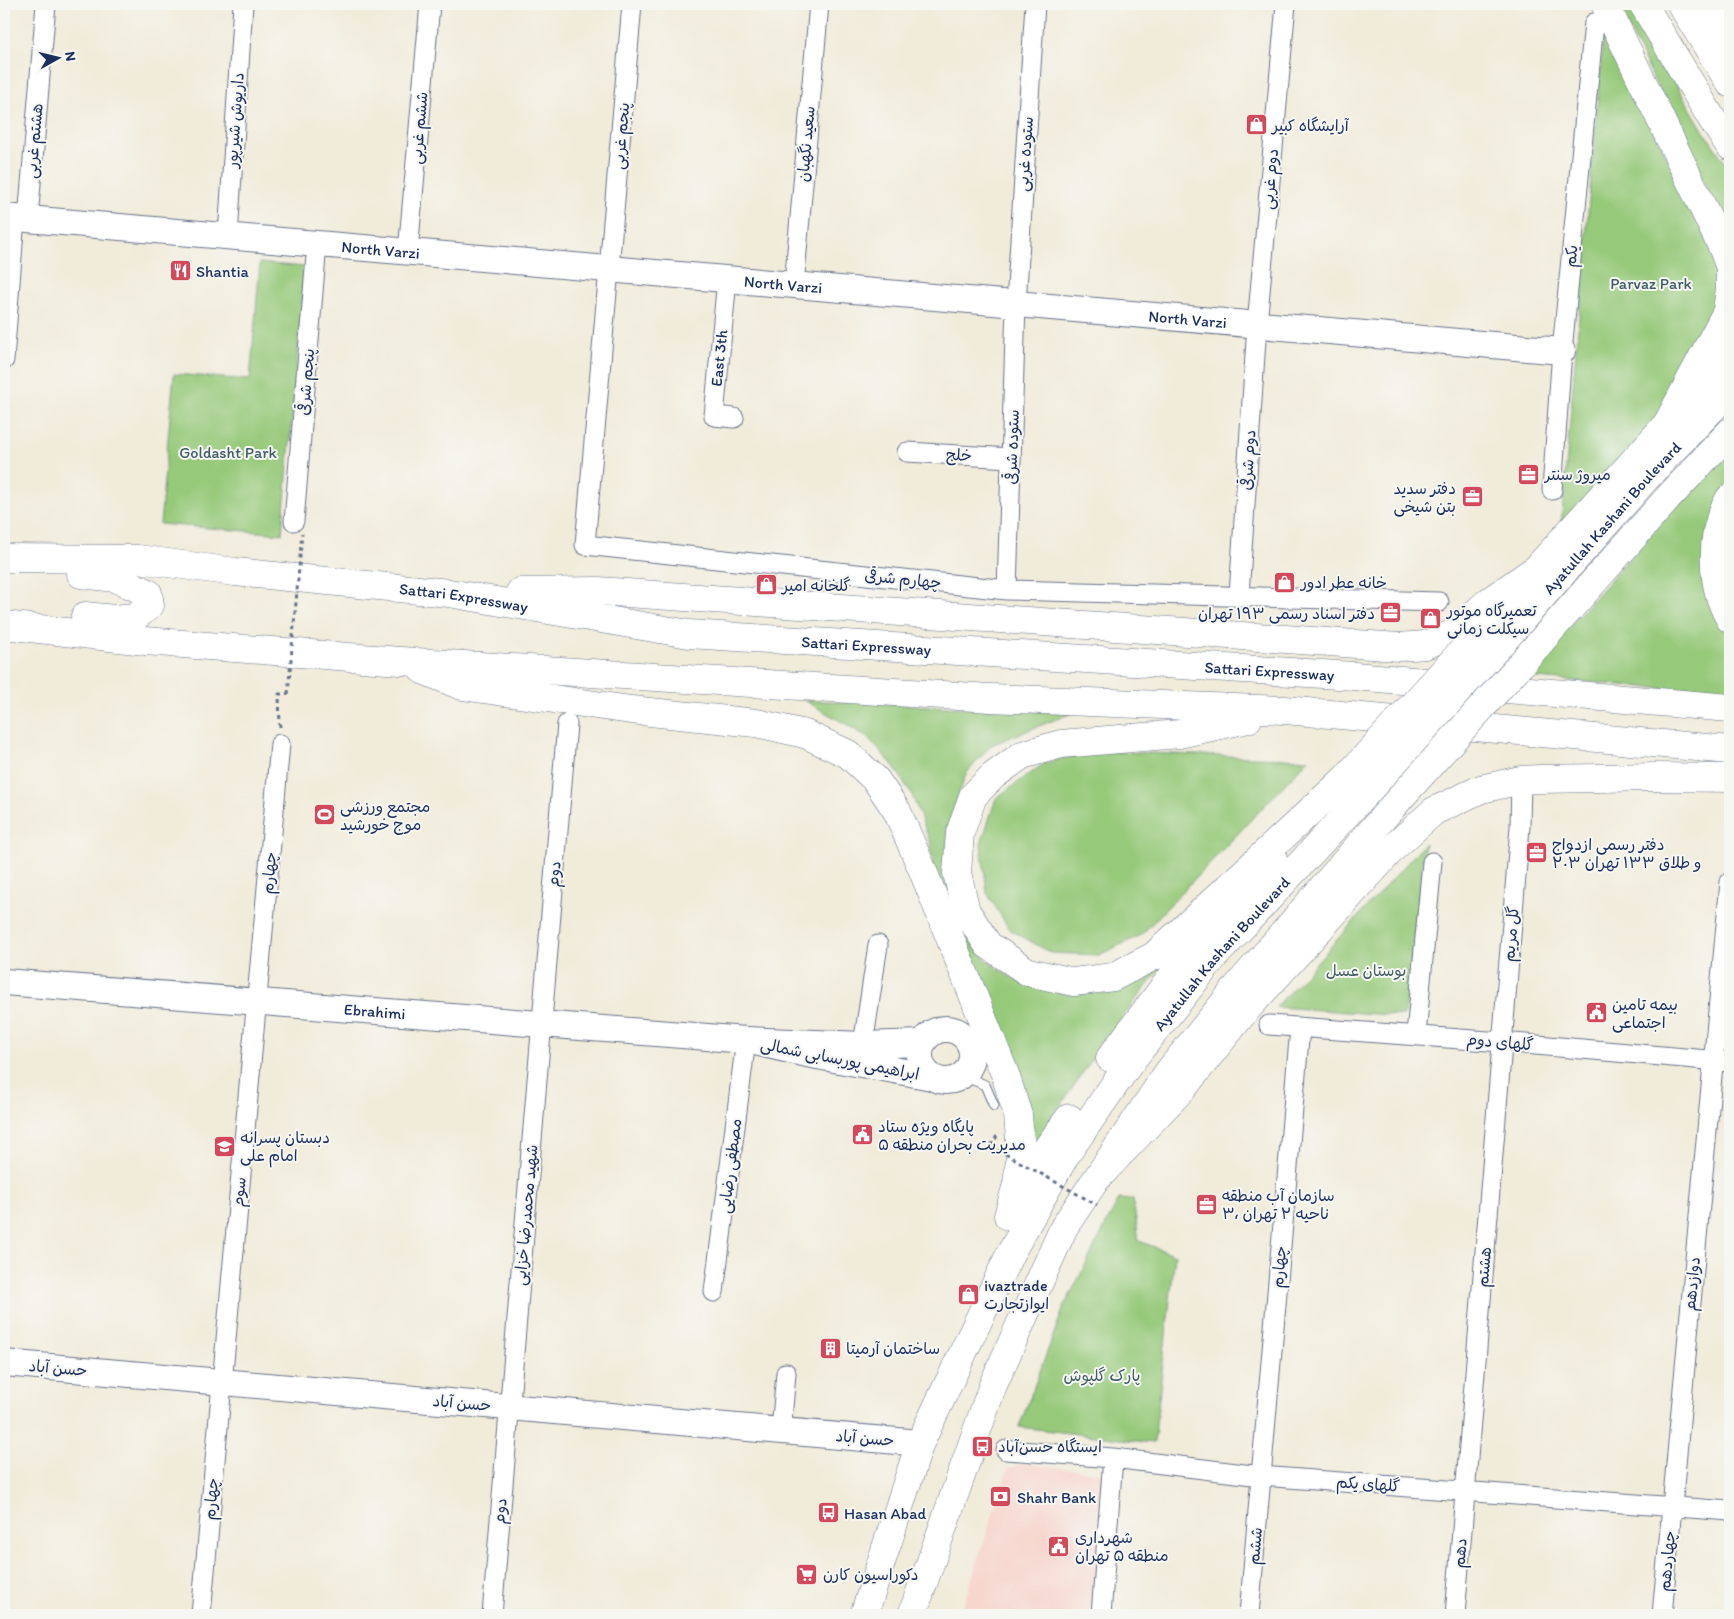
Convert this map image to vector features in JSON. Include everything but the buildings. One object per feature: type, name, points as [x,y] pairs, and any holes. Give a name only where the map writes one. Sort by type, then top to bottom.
[{"type":"main road","points":[[1643,4],[1730,146]]},
{"type":"main road","points":[[1681,4],[1730,83]]},
{"type":"main road","points":[[1712,4],[1730,63]]},
{"type":"main road","points":[[1600,13],[1722,249],[1730,268],[1727,310],[1667,424]]},
{"type":"main road","points":[[1008,1216],[1052,1143],[1115,1051],[1196,945],[1357,784],[1485,644],[1532,571],[1730,358]]},
{"type":"main road","name":"Ayatullah Kashani Boulevard","points":[[1485,644],[1730,390]]},
{"type":"main road","name":"Ayatullah Kashani Boulevard","points":[[912,1615],[993,1385],[1064,1227],[1169,1071],[1237,987],[1393,806],[1668,498],[1730,432]]},
{"type":"main road","points":[[1730,498],[1725,506],[1717,532],[1714,561],[1717,587],[1725,611],[1730,619]]},
{"type":"main road","name":"Sattari Expressway","points":[[4,558],[138,560],[236,572],[449,593],[689,634],[1354,676],[1730,708]]},
{"type":"main road","points":[[4,564],[36,570],[116,578],[148,593],[150,605],[135,617],[114,619],[29,610],[4,613]]},
{"type":"main road","points":[[449,593],[598,591],[1399,647],[1425,646],[1452,634],[1488,602],[1532,571]]},
{"type":"main road","points":[[4,625],[145,641],[400,661],[990,698],[1285,710],[1730,750]]},
{"type":"main road","points":[[400,661],[462,686],[631,710],[756,724],[805,734],[848,754],[876,780],[897,811],[923,871],[1005,1074],[1018,1116],[1021,1152],[1017,1184],[1008,1216],[1010,1254]]},
{"type":"main road","points":[[1285,710],[1179,734],[1061,744],[1022,756],[993,776],[973,796],[960,833],[957,874],[966,911],[988,945],[1028,972],[1074,982],[1113,977],[1154,956],[1357,784]]},
{"type":"main road","points":[[1099,1176],[1183,1088],[1245,1011],[1394,847],[1434,811],[1481,789],[1521,780],[1658,777],[1730,778]]},
{"type":"main road","name":"Ayatullah Kashani Boulevard","points":[[864,1615],[920,1443],[1010,1254],[1065,1156],[1131,1061],[1213,958],[1357,784]]},
{"type":"street","name":"هشتم غربی","points":[[4,360],[16,218],[46,4]]},
{"type":"street","name":"داریوش شیرپور","points":[[228,236],[243,4]]},
{"type":"street","name":"ششم غربی","points":[[408,252],[430,4]]},
{"type":"street","name":"پنجم غربی","points":[[609,269],[632,4]]},
{"type":"street","name":"سعید نگهبان","points":[[794,285],[819,4]]},
{"type":"street","name":"ستوده غربی","points":[[1016,304],[1034,4]]},
{"type":"street","name":"دوم غربی","points":[[1257,325],[1286,4]]},
{"type":"street","name":"یکم","points":[[1552,490],[1562,351],[1600,13]]},
{"type":"street","name":"North Varzi","points":[[16,218],[1562,351]]},
{"type":"street","name":"پنجم شرقی","points":[[298,527],[317,244]]},
{"type":"street","name":"چهارم شرقی","points":[[609,269],[585,545],[1007,590],[1438,602]]},
{"type":"street","name":"East 3th","points":[[727,279],[714,416],[734,418]]},
{"type":"street","name":"ستوده شرقی","points":[[1007,590],[1016,304]]},
{"type":"street","name":"دوم شرقی","points":[[1239,595],[1257,325]]},
{"type":"street","name":"خلج","points":[[908,452],[1011,458]]},
{"type":"street","name":"دوم","points":[[542,1024],[567,724]]},
{"type":"street","name":"چهارم","points":[[257,1002],[280,744]]},
{"type":"street","name":"گل مریم","points":[[1502,1042],[1520,826],[1521,780]]},
{"type":"street","points":[[1416,1036],[1432,862]]},
{"type":"street","name":"دوازدهم","points":[[1672,1508],[1721,1061],[1730,882]]},
{"type":"street","points":[[863,1044],[878,945]]},
{"type":"street","name":"Ebrahimi","points":[[4,982],[746,1040]]},
{"type":"street","name":"سوم","points":[[222,1382],[257,1002]]},
{"type":"street","name":"شهید محمدرضا خزایی","points":[[509,1407],[542,1024]]},
{"type":"street","name":"گلهای دوم","points":[[1269,1025],[1502,1042],[1721,1061]]},
{"type":"street","name":"چهارم","points":[[1261,1476],[1300,1028]]},
{"type":"street","points":[[942,1030],[958,1033],[965,1038],[971,1053],[968,1068],[962,1075],[948,1081],[932,1077],[926,1072],[920,1058],[923,1044],[934,1032],[942,1030]]},
{"type":"street","name":"ابراهیمی پوربسابی شمالی","points":[[746,1040],[923,1044]]},
{"type":"street","name":"ابراهیمی پوربسابی شمالی","points":[[746,1040],[812,1055],[932,1077]]},
{"type":"street","name":"مصطفی رضایی","points":[[714,1292],[746,1040]]},
{"type":"street","name":"هشتم","points":[[1465,1491],[1502,1042]]},
{"type":"street","name":"حسن آباد","points":[[4,1363],[920,1443]]},
{"type":"street","points":[[781,1430],[786,1373]]},
{"type":"street","name":"چهارم","points":[[201,1615],[222,1382]]},
{"type":"street","name":"دوم","points":[[492,1615],[509,1407]]},
{"type":"street","name":"گلهای یکم","points":[[1006,1450],[1113,1458],[1261,1476],[1730,1511]]},
{"type":"street","points":[[1101,1615],[1113,1458]]},
{"type":"street","name":"ششم","points":[[1249,1615],[1261,1476]]},
{"type":"street","name":"دهم","points":[[1455,1615],[1465,1491]]},
{"type":"street","name":"چهاردهم","points":[[1662,1615],[1672,1508]]},
{"type":"lane","points":[[962,1075],[985,1085],[994,1106]]},
{"type":"path","points":[[280,744],[279,694],[288,694],[298,527]]},
{"type":"path","points":[[991,1146],[1097,1205]]},
{"type":"shaded area","points":[[1027,1464],[1105,1473],[1095,1615],[960,1615],[1008,1468]]},
{"type":"green space","points":[[1617,4],[1629,4],[1703,130],[1730,170],[1730,236]]},
{"type":"green space","name":"Parvaz Park","points":[[1604,27],[1717,261],[1719,300],[1660,417],[1561,525]]},
{"type":"green space","name":"Goldasht Park","points":[[260,263],[305,267],[282,534],[160,524],[174,374],[250,380]]},
{"type":"green space","points":[[1730,445],[1730,481],[1723,492],[1726,632],[1730,636],[1730,694],[1524,677]]},
{"type":"green space","points":[[804,700],[1072,713],[991,745],[966,774],[949,822],[945,862],[985,959],[1025,985],[1070,995],[1169,957],[1108,1036],[1032,1147],[934,876],[931,844],[912,795],[893,765],[866,736]]},
{"type":"green space","points":[[1092,751],[1309,759],[1141,935],[1099,955],[1051,953],[1009,929],[987,893],[981,844],[996,798],[1045,763]]},
{"type":"green space","name":"بوستان عسل","points":[[1425,843],[1404,1016],[1276,1007]]},
{"type":"green space","name":"پارک گلپوش","points":[[1119,1199],[1133,1200],[1139,1241],[1175,1255],[1154,1443],[1019,1427],[1064,1307]]},
{"type":"place","name":"آرایشگاه کبیر","points":[[1256,125]]},
{"type":"place","name":"Shantia","points":[[180,271]]},
{"type":"place","name":"میروژ سنتر","points":[[1529,474]]},
{"type":"place","name":"دفتر سدید بتن شیخی","points":[[1472,497]]},
{"type":"place","name":"خانه عطر ادور","points":[[1285,582]]},
{"type":"place","name":"گلخانه امیر","points":[[766,585]]},
{"type":"place","name":"دفتر اسناد رسمی ۱۹۳ تهران","points":[[1391,613]]},
{"type":"place","name":"تعمیرگاه موتور سیکلت زمانی","points":[[1431,619]]},
{"type":"place","name":"مجتمع ورزشی موج خورشید","points":[[324,815]]},
{"type":"place","name":"دفتر رسمی ازدواج ۲۰۳ و طلاق ۱۳۳ تهران","points":[[1536,853]]},
{"type":"place","name":"بیمه تامین اجتماعی","points":[[1596,1013]]},
{"type":"place","name":"پایگاه ویژه ستاد مدیریت بحران منطقه ۵","points":[[862,1135]]},
{"type":"place","name":"دبستان پسرانه امام علی","points":[[224,1146]]},
{"type":"place","name":"سازمان آب منطقه ۳، ناحیه ۲ تهران","points":[[1206,1204]]},
{"type":"place","name":"ivaztrade ایوازتجارت","points":[[968,1294]]},
{"type":"place","name":"ساختمان آرمیتا","points":[[830,1348]]},
{"type":"place","name":"ایستگاه حسن‌آباد","points":[[982,1446]]},
{"type":"place","name":"Shahr Bank","points":[[1001,1497]]},
{"type":"place","name":"Hasan Abad","points":[[828,1513]]},
{"type":"place","name":"شهرداری منطقه ۵ تهران","points":[[1059,1546]]},
{"type":"place","name":"دکوراسیون کارن","points":[[807,1574]]}]
